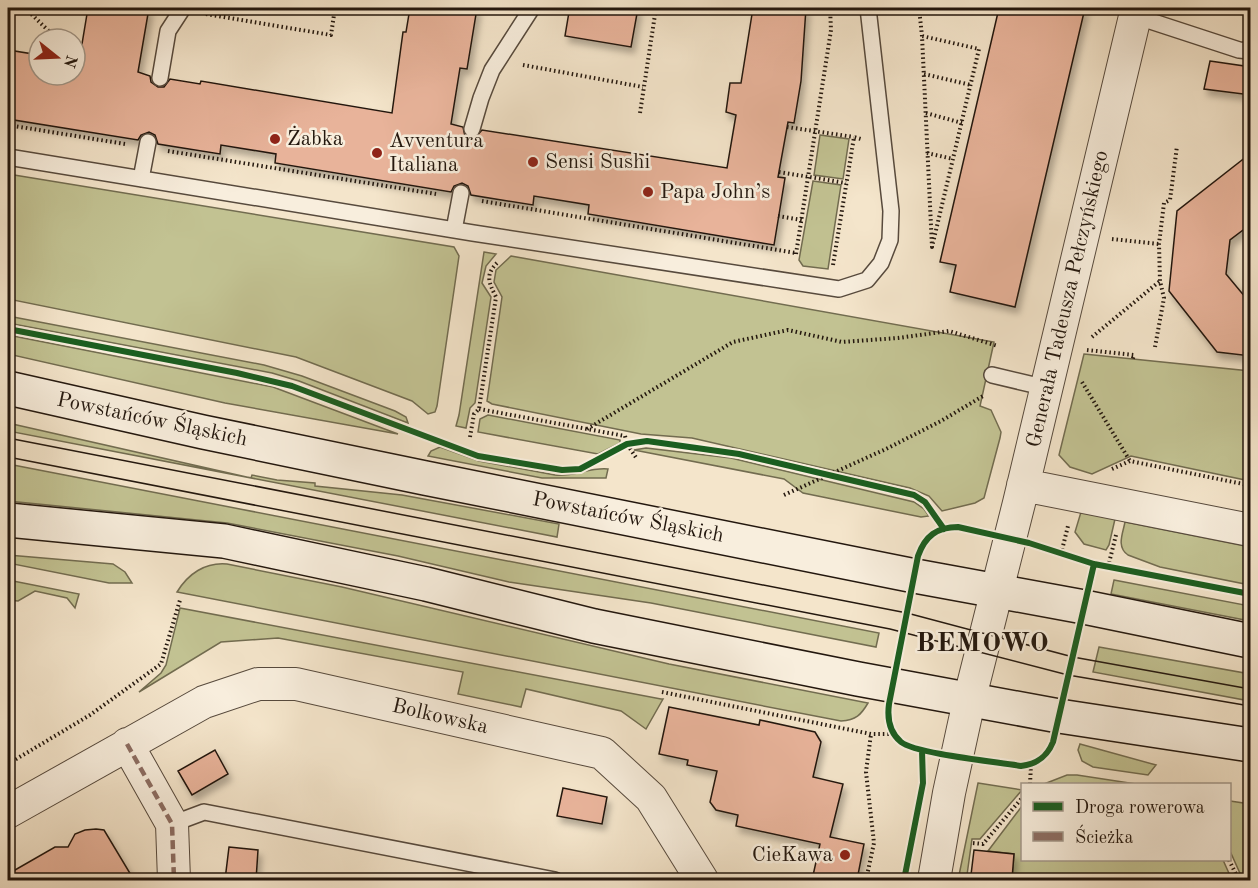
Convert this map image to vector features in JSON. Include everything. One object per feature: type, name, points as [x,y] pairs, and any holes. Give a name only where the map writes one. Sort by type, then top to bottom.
[{"type":"main road","name":"Powstańców Śląskich","points":[[8,388],[414,476],[1251,641]]},
{"type":"main road","points":[[8,520],[195,538],[273,550],[426,584],[594,626],[969,701],[1251,745]]},
{"type":"street","name":"Generała Tadeusza Pełczyńskiego","points":[[969,701],[1047,388],[1136,12]]},
{"type":"street","points":[[1023,485],[1251,530]]},
{"type":"street","name":"Bolkowska","points":[[8,812],[204,702],[258,684],[296,684],[602,753],[651,798],[702,880]]},
{"type":"street","points":[[934,880],[951,783],[969,701]]},
{"type":"street","points":[[127,744],[172,824],[174,880]]},
{"type":"lane","points":[[472,129],[492,70],[532,8]]},
{"type":"lane","points":[[8,157],[454,230],[839,289],[867,280],[881,263],[890,240],[891,211],[868,8]]},
{"type":"lane","points":[[160,78],[168,31],[182,9]]},
{"type":"lane","points":[[1136,12],[1239,50],[1251,51]]},
{"type":"lane","points":[[141,179],[147,145]]},
{"type":"lane","points":[[454,230],[461,195]]},
{"type":"lane","points":[[992,375],[1047,388]]},
{"type":"lane","points":[[172,824],[204,812],[555,880]]},
{"type":"path","points":[[25,8],[45,27]]},
{"type":"path","points":[[182,9],[332,35],[336,8]]},
{"type":"path","points":[[640,113],[656,8]]},
{"type":"path","points":[[795,261],[831,30],[830,8]]},
{"type":"path","points":[[919,8],[932,247],[979,49],[922,36]]},
{"type":"path","points":[[499,61],[644,87]]},
{"type":"path","points":[[924,74],[971,85]]},
{"type":"path","points":[[926,113],[962,123]]},
{"type":"path","points":[[8,125],[461,195],[796,254]]},
{"type":"path","points":[[787,128],[870,141]]},
{"type":"path","points":[[832,273],[854,137]]},
{"type":"path","points":[[1155,347],[1164,298],[1160,280],[1159,244],[1164,203],[1170,200],[1177,147]]},
{"type":"path","points":[[927,153],[953,159]]},
{"type":"path","points":[[779,172],[846,183]]},
{"type":"path","points":[[778,216],[802,220]]},
{"type":"path","points":[[470,436],[474,414],[479,409],[496,297],[489,282],[491,269],[502,257],[505,238]]},
{"type":"path","points":[[1103,238],[1159,244]]},
{"type":"path","points":[[1090,338],[1160,280]]},
{"type":"path","points":[[586,429],[733,342],[788,330],[842,342],[949,331],[998,346]]},
{"type":"path","points":[[1077,349],[1134,355],[1132,361]]},
{"type":"path","points":[[1077,376],[1130,461],[1248,485]]},
{"type":"path","points":[[784,495],[886,449],[941,421],[989,392]]},
{"type":"path","points":[[479,409],[626,436],[627,444],[637,459]]},
{"type":"path","points":[[618,449],[627,444],[637,443]]},
{"type":"path","points":[[817,472],[839,477]]},
{"type":"path","points":[[1061,554],[1069,522]]},
{"type":"path","points":[[8,764],[90,715],[161,664],[180,600]]},
{"type":"path","points":[[662,692],[871,734],[893,734]]},
{"type":"path","points":[[866,880],[874,843],[866,772],[871,734]]},
{"type":"path","points":[[1030,783],[1031,765]]},
{"type":"path","points":[[971,854],[972,843],[983,844],[1021,800]]},
{"type":"path","points":[[1230,861],[1239,880]]},
{"type":"green space","points":[[820,135],[849,139],[843,179],[814,175]]},
{"type":"green space","points":[[8,174],[454,247],[459,256],[435,412],[428,414],[412,401],[296,357],[8,299]]},
{"type":"green space","points":[[813,181],[841,185],[828,269],[803,266],[799,260]]},
{"type":"green space","points":[[484,252],[496,254],[486,266],[482,283],[491,297],[475,403],[470,408],[466,428],[456,426]]},
{"type":"green space","points":[[511,256],[994,342],[980,406],[991,410],[1001,432],[984,498],[975,503],[942,511],[929,496],[910,488],[692,438],[641,434],[492,404],[487,401],[502,297],[494,282],[496,270]]},
{"type":"green space","points":[[8,316],[264,365],[302,376],[395,411],[406,417],[408,423],[299,381],[272,373],[8,323]]},
{"type":"green space","points":[[8,335],[273,387],[398,434],[225,403],[8,354]]},
{"type":"green space","points":[[1084,354],[1250,371],[1250,481],[1131,456],[1092,474],[1070,467],[1059,455]]},
{"type":"green space","points":[[488,415],[620,440],[620,443],[598,454],[478,432],[480,419]]},
{"type":"green space","points":[[8,423],[249,477],[8,431]]},
{"type":"green space","points":[[440,447],[479,461],[555,475],[608,469],[606,478],[542,478],[428,456],[431,451]]},
{"type":"green space","points":[[646,448],[731,458],[914,502],[929,516],[921,517],[803,493],[784,479],[634,450]]},
{"type":"green space","points":[[8,464],[879,633],[876,647],[651,603],[509,582],[398,556],[227,523],[8,501]]},
{"type":"green space","points":[[252,475],[277,480],[315,483],[315,486],[402,495],[559,524],[557,537],[251,478]]},
{"type":"green space","points":[[1081,512],[1115,519],[1106,550],[1084,544],[1075,532]]},
{"type":"green space","points":[[1125,522],[1250,547],[1250,585],[1160,567],[1128,555],[1121,544]]},
{"type":"green space","points":[[8,555],[113,564],[125,572],[132,583],[109,583],[8,563]]},
{"type":"green space","points":[[227,564],[342,587],[669,664],[868,703],[858,716],[841,721],[177,592],[198,570],[211,565]]},
{"type":"green space","points":[[8,580],[79,594],[75,608],[67,598],[35,591],[18,601],[8,600]]},
{"type":"green space","points":[[1114,580],[1250,606],[1250,621],[1111,594]]},
{"type":"green space","points":[[180,608],[663,699],[646,729],[621,711],[526,689],[521,707],[458,694],[463,672],[278,638],[221,642],[139,692],[161,673],[166,665]]},
{"type":"green space","points":[[1099,647],[1250,674],[1250,701],[1093,672]]},
{"type":"green space","points":[[1080,744],[1156,765],[1148,775],[1093,767],[1082,761],[1078,750]]},
{"type":"green space","points":[[1067,775],[1077,775],[1129,783],[1047,783]]},
{"type":"green space","points":[[978,783],[1021,790],[980,839],[972,839],[967,875],[958,880]]},
{"type":"green space","points":[[1231,801],[1250,804],[1250,880],[1243,880],[1231,853]]},
{"type":"green space","points":[[1021,807],[1021,861],[1223,861],[1232,880],[1012,879],[1014,854],[988,851]]},
{"type":"building","points":[[88,8],[149,8],[138,72],[150,76],[151,82],[158,87],[164,87],[170,79],[200,84],[201,81],[392,113],[403,32],[406,32],[410,8],[477,8],[467,69],[460,68],[451,124],[463,127],[465,136],[475,138],[482,130],[727,168],[736,115],[726,112],[730,83],[741,83],[753,8],[806,8],[801,81],[794,123],[788,122],[778,177],[785,178],[774,245],[588,214],[589,205],[534,196],[533,205],[471,195],[468,186],[462,183],[454,186],[451,192],[275,163],[276,154],[221,145],[220,154],[158,144],[155,135],[149,132],[141,135],[138,140],[8,119],[8,50],[27,53],[27,87],[87,87],[87,27],[85,27]]},
{"type":"building","points":[[578,8],[638,8],[631,47],[565,36],[569,12],[577,13]]},
{"type":"building","points":[[999,8],[1085,8],[1015,307],[950,292],[956,265],[940,262]]},
{"type":"building","points":[[1210,61],[1251,67],[1251,95],[1204,89]]},
{"type":"building","points":[[1251,153],[1251,224],[1230,240],[1226,274],[1251,304],[1251,356],[1217,352],[1169,291],[1177,211]]},
{"type":"building","points":[[669,707],[759,725],[760,720],[815,732],[821,742],[813,777],[843,784],[830,837],[864,844],[857,880],[812,880],[820,844],[736,826],[738,815],[716,810],[710,802],[717,771],[687,765],[688,760],[659,754]]},
{"type":"building","points":[[215,750],[228,774],[192,795],[178,771]]},
{"type":"building","points":[[563,788],[607,797],[602,824],[557,816]]},
{"type":"building","points":[[96,829],[104,830],[134,880],[8,880],[8,874],[55,847],[68,847],[75,834]]},
{"type":"building","points":[[229,847],[258,850],[256,880],[225,880]]},
{"type":"building","points":[[974,850],[1014,854],[1012,879],[971,875]]},
{"type":"tram line","points":[[8,438],[907,613],[1073,657],[1250,689]]},
{"type":"tram line","points":[[8,457],[890,629],[1068,675],[1250,706]]},
{"type":"marked path","points":[[127,744],[172,824],[174,880]]},
{"type":"cycle path","points":[[8,329],[237,373],[292,386],[478,456],[562,470],[580,469],[627,444],[647,441],[739,454],[914,495],[925,502],[944,529]]},
{"type":"cycle path","points":[[1094,564],[1053,742],[1044,756],[1032,764],[1021,766],[923,750],[901,742],[897,738],[890,725],[889,704],[918,556],[924,543],[938,531],[958,527],[1029,543],[1094,564],[1250,594]]},
{"type":"cycle path","points":[[904,880],[923,783],[922,751]]},
{"type":"place","name":"Żabka","points":[[275,139]]},
{"type":"place","name":"Avventura Italiana","points":[[377,153]]},
{"type":"place","name":"Sensi Sushi","points":[[533,162]]},
{"type":"place","name":"Papa John’s","points":[[648,192]]},
{"type":"place","name":"CieKawa","points":[[845,855]]},
{"type":"district","name":"BEMOWO","points":[[983,643]]}]
